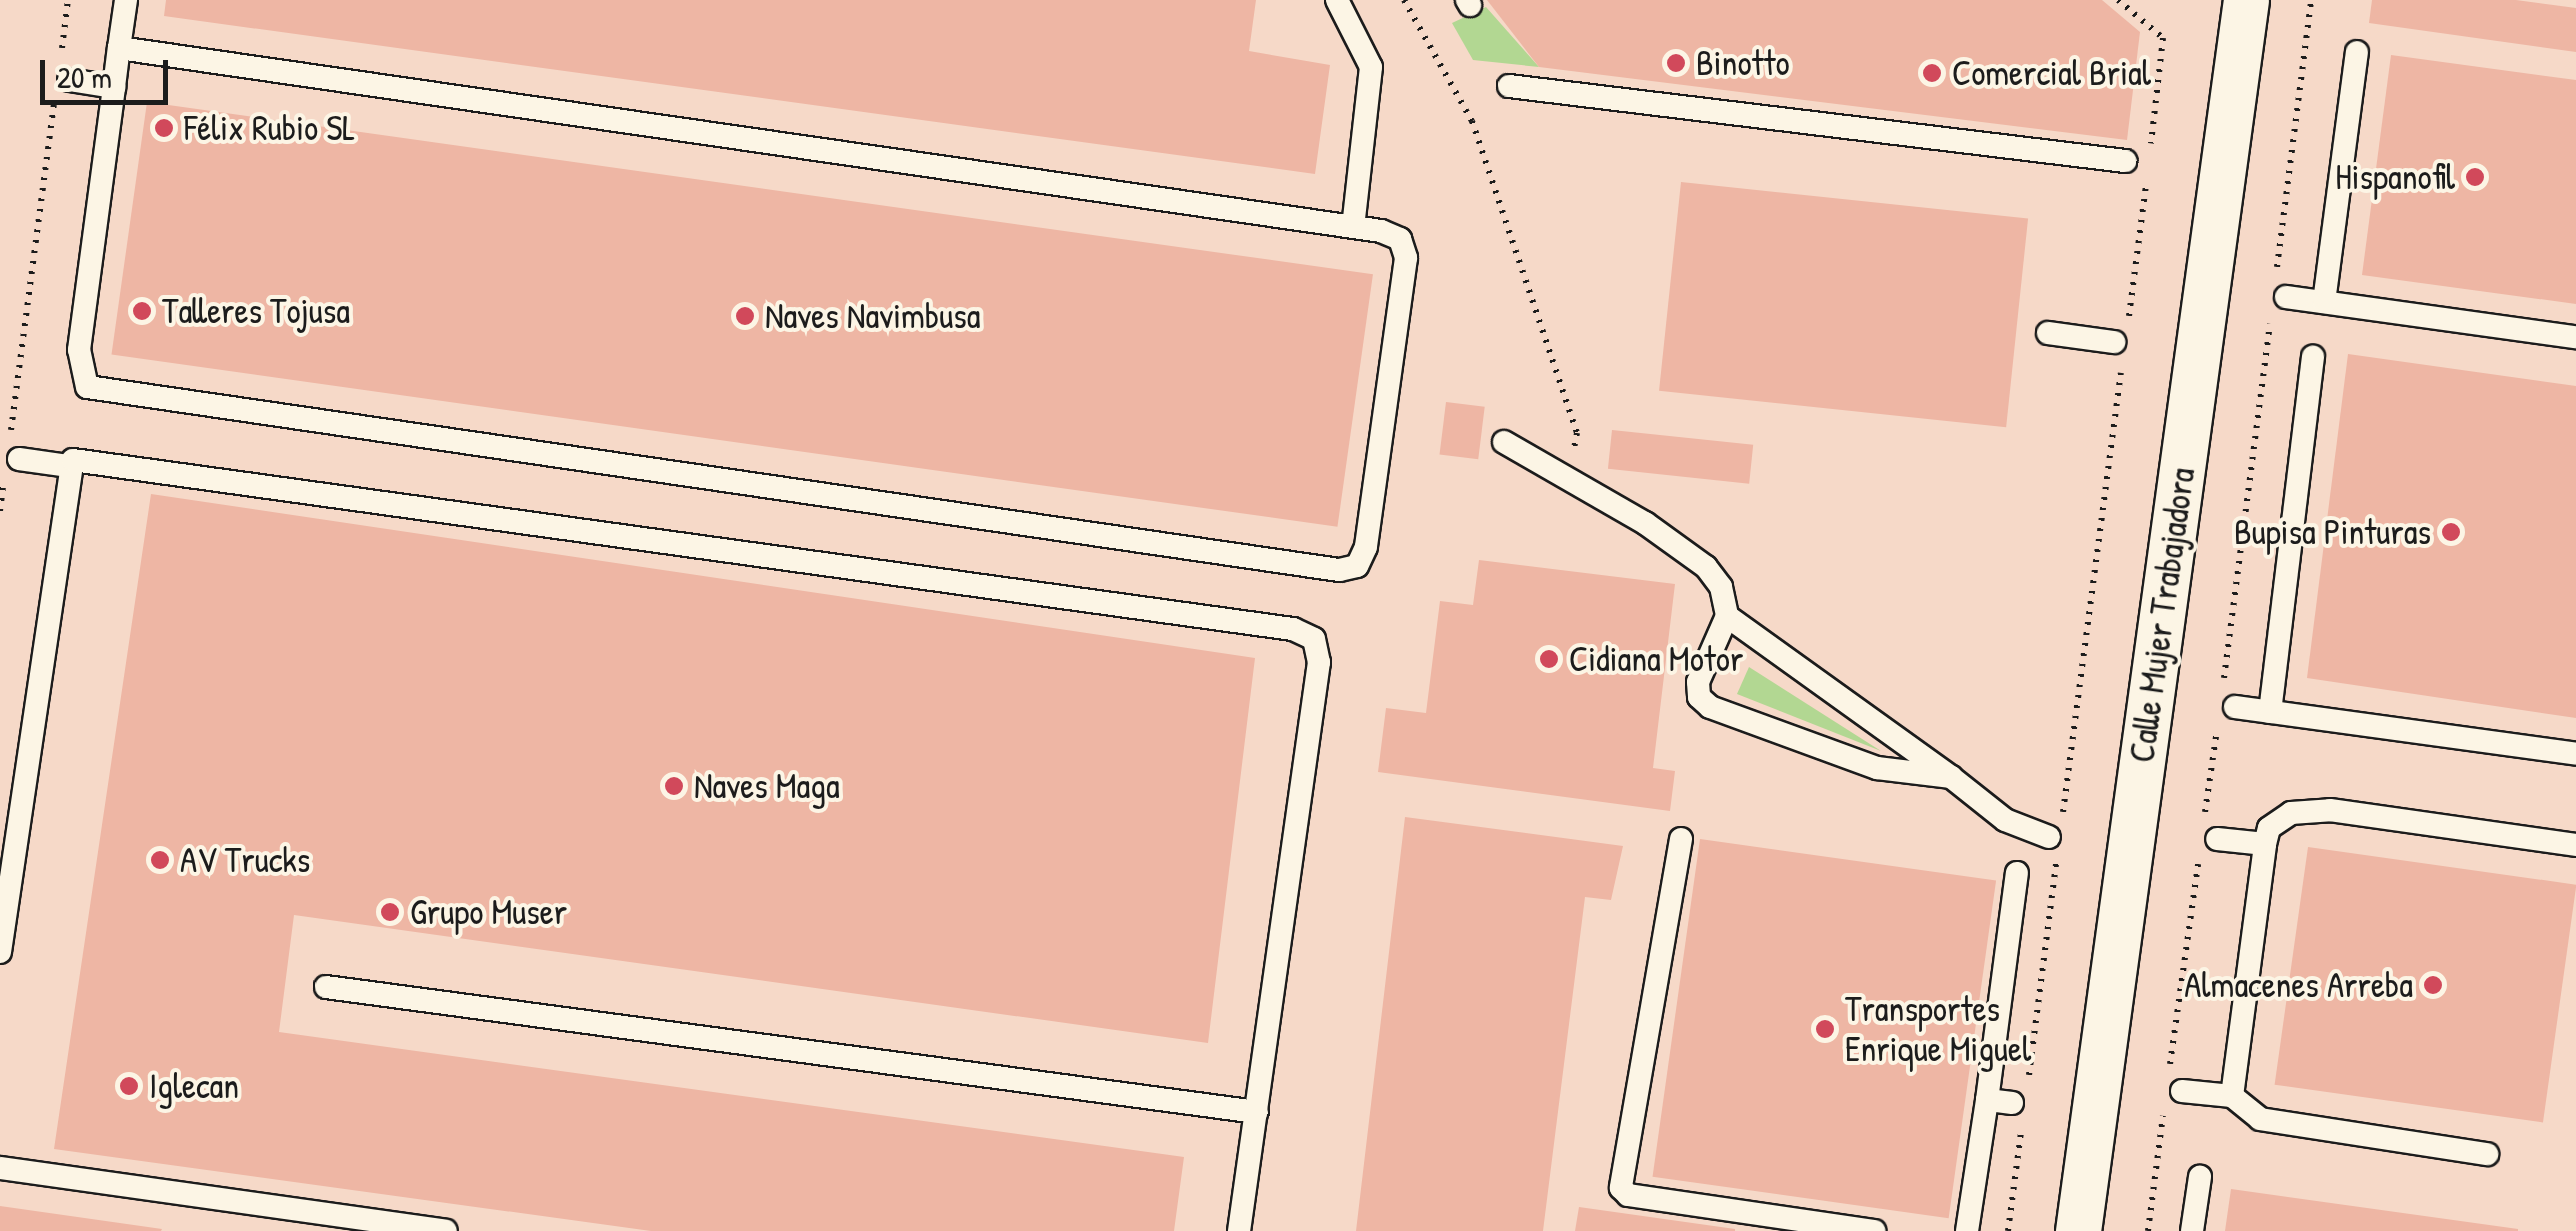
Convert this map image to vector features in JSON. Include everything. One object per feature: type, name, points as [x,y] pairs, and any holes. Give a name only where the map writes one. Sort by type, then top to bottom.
[{"type":"street","name":"Calle Mujer Trabajadora","points":[[2078,1231],[2246,0]]},
{"type":"lane","points":[[119,48],[1353,227],[1400,238],[1406,258],[1366,546],[1357,566],[1339,570],[87,387],[79,350],[119,48],[126,0]]},
{"type":"lane","points":[[1337,0],[1364,44],[1372,80],[1353,227]]},
{"type":"lane","points":[[2324,302],[2357,52]]},
{"type":"lane","points":[[61,79],[114,87]]},
{"type":"lane","points":[[1509,86],[2124,161]]},
{"type":"lane","points":[[2278,296],[2576,337]]},
{"type":"lane","points":[[2048,333],[2122,344]]},
{"type":"lane","points":[[2270,712],[2313,357]]},
{"type":"lane","points":[[1504,442],[1706,567],[1721,587],[1727,616],[1698,682],[1698,696],[1710,707],[1877,768],[1950,777]]},
{"type":"lane","points":[[11,458],[68,466],[80,459],[1293,629],[1314,639],[1319,662],[1239,1231]]},
{"type":"lane","points":[[0,952],[68,466]]},
{"type":"lane","points":[[1727,616],[2005,820],[2056,839]]},
{"type":"lane","points":[[2235,707],[2576,754]]},
{"type":"lane","points":[[2232,1096],[2269,828],[2291,813],[2330,810],[2576,845]]},
{"type":"lane","points":[[2211,829],[2265,844]]},
{"type":"lane","points":[[1681,839],[1620,1188],[1628,1196],[1874,1231]]},
{"type":"lane","points":[[1966,1231],[2017,873]]},
{"type":"lane","points":[[326,986],[1257,1112]]},
{"type":"lane","points":[[2182,1091],[2232,1096],[2260,1119],[2487,1154]]},
{"type":"lane","points":[[1987,1100],[2020,1104]]},
{"type":"lane","points":[[0,1168],[446,1231]]},
{"type":"lane","points":[[2192,1231],[2200,1177]]},
{"type":"path","points":[[0,510],[11,458],[68,0]]},
{"type":"path","points":[[1404,0],[1472,120],[1577,433],[1561,476]]},
{"type":"path","points":[[2008,1231],[2020,1104],[2163,38],[2118,0]]},
{"type":"path","points":[[2223,685],[2278,296],[2312,0]]},
{"type":"path","points":[[2211,829],[2218,724]]},
{"type":"path","points":[[2169,1070],[2199,857]]},
{"type":"path","points":[[2148,1231],[2164,1107]]},
{"type":"shaded area","points":[[0,0],[2576,0],[2576,1231],[0,1231]]},
{"type":"green space","points":[[1486,7],[1539,67],[1473,60],[1452,23]]},
{"type":"green space","points":[[1749,667],[1881,751],[1737,694]]},
{"type":"building","points":[[166,0],[1256,0],[1249,51],[1330,65],[1315,174],[164,16]]},
{"type":"building","points":[[1487,0],[2102,0],[2140,32],[2127,140],[1539,67]]},
{"type":"building","points":[[2372,0],[2516,0],[2576,8],[2576,52],[2369,23]]},
{"type":"building","name":"Hispanofil","points":[[2391,55],[2576,80],[2576,304],[2362,275]]},
{"type":"building","name":"Naves Navimbusa","points":[[147,102],[1373,274],[1337,527],[112,355]]},
{"type":"building","points":[[1681,182],[2028,218],[2006,427],[1659,391]]},
{"type":"building","name":"Bupisa Pinturas","points":[[2348,354],[2576,386],[2576,718],[2307,678]]},
{"type":"building","points":[[1446,402],[1485,407],[1478,459],[1440,455]]},
{"type":"building","points":[[1612,430],[1753,445],[1749,484],[1608,469]]},
{"type":"building","name":"Naves Maga","points":[[151,494],[1255,658],[1208,1043],[294,915],[279,1032],[1184,1157],[1174,1231],[651,1231],[54,1149]]},
{"type":"building","name":"Cidiana Motor","points":[[1479,560],[1675,584],[1653,768],[1675,771],[1670,811],[1378,772],[1386,708],[1426,713],[1440,601],[1473,605]]},
{"type":"building","points":[[1405,817],[1623,846],[1611,900],[1585,897],[1543,1231],[1356,1231]]},
{"type":"building","name":"Transportes Enrique Miguel","points":[[1700,839],[1996,881],[1949,1218],[1653,1177]]},
{"type":"building","name":"Almacenes Arreba","points":[[2308,847],[2576,885],[2543,1122],[2275,1085]]},
{"type":"building","points":[[2231,1189],[2518,1229],[2518,1231],[2225,1231]]},
{"type":"building","points":[[0,1206],[162,1229],[0,1231]]},
{"type":"building","points":[[1579,1207],[1735,1229],[1735,1231],[1575,1231]]},
{"type":"place","name":"Binotto","points":[[1676,63]]},
{"type":"place","name":"Comercial Brial","points":[[1932,73]]},
{"type":"place","name":"Félix Rubio SL","points":[[164,128]]},
{"type":"place","name":"Hispanofil","points":[[2475,177]]},
{"type":"place","name":"Talleres Tojusa","points":[[142,311]]},
{"type":"place","name":"Naves Navimbusa","points":[[745,316]]},
{"type":"place","name":"Bupisa Pinturas","points":[[2451,532]]},
{"type":"place","name":"Cidiana Motor","points":[[1549,659]]},
{"type":"place","name":"Naves Maga","points":[[674,786]]},
{"type":"place","name":"AV Trucks","points":[[160,860]]},
{"type":"place","name":"Grupo Muser","points":[[390,912]]},
{"type":"place","name":"Almacenes Arreba","points":[[2433,985]]},
{"type":"place","name":"Transportes Enrique Miguel","points":[[1825,1029]]},
{"type":"place","name":"Iglecan","points":[[129,1086]]}]
